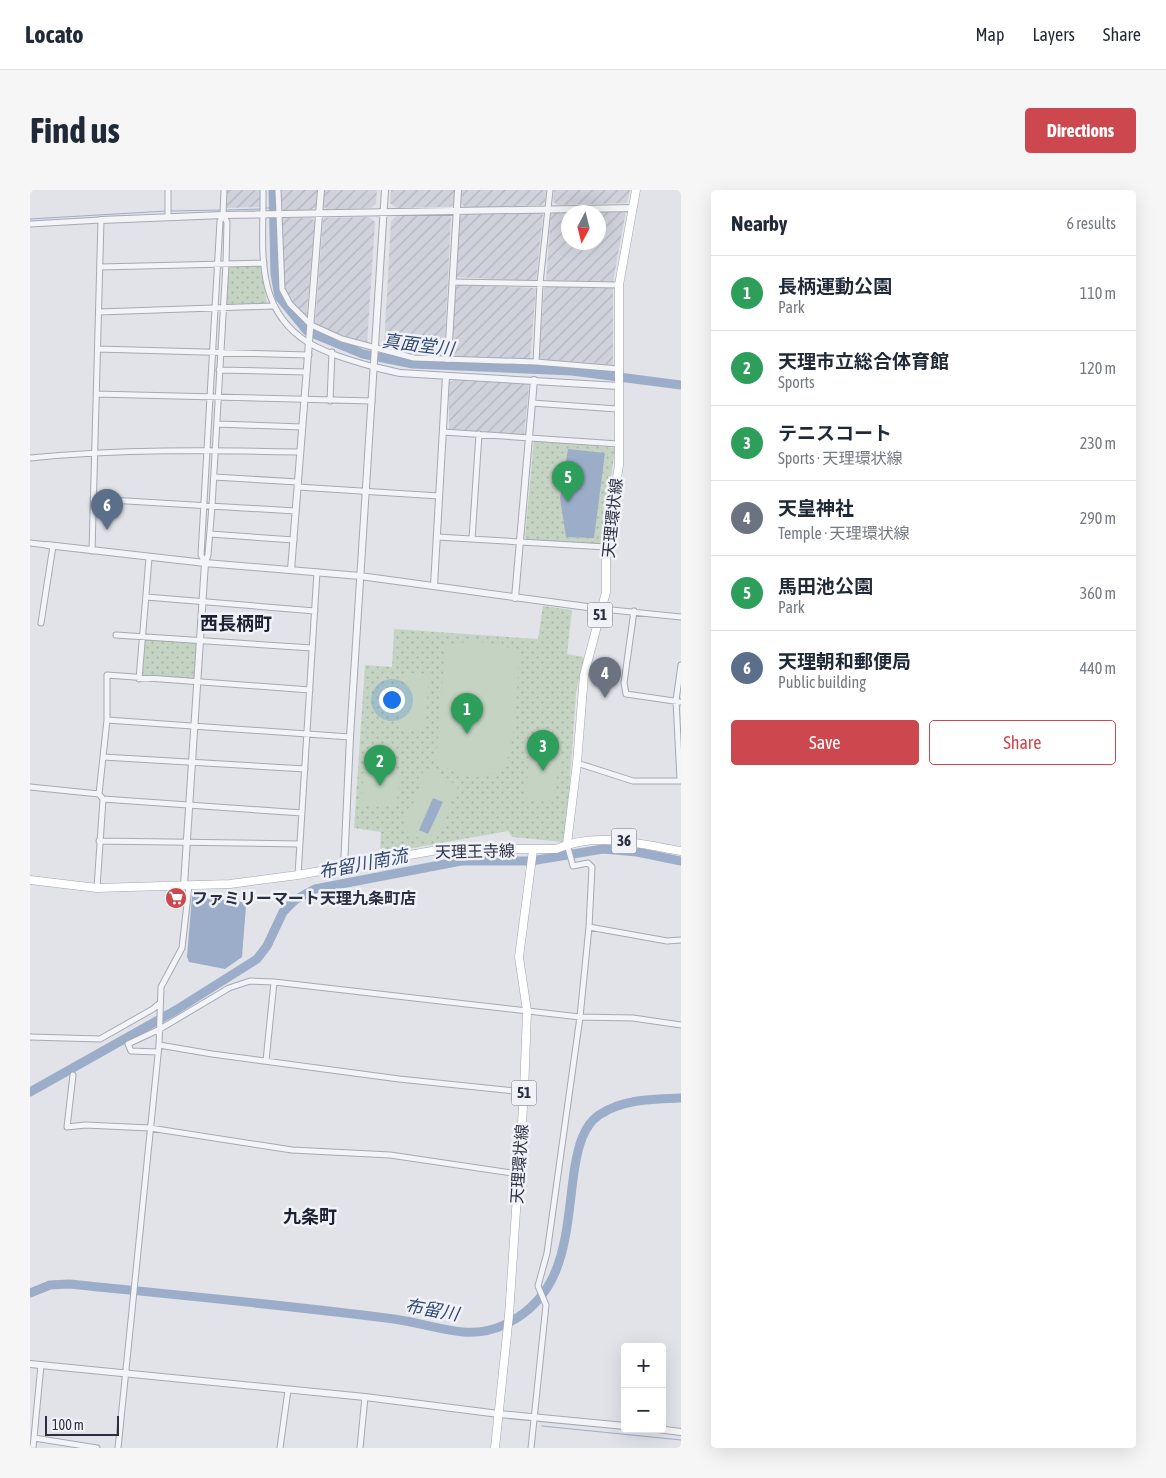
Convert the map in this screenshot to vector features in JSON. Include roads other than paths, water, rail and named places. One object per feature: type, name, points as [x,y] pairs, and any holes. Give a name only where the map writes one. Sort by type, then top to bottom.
[{"type":"main road","name":"天理環状線","points":[[568,846],[584,675],[606,592],[606,547],[618,465],[619,285],[636,190]]},
{"type":"main road","name":"天理王寺線","points":[[30,880],[96,888],[230,884],[298,875],[443,849],[533,852],[556,850],[592,838],[681,851]]},
{"type":"main road","name":"天理環状線","points":[[494,1448],[509,1315],[524,1092],[527,1011],[519,957],[533,852]]},
{"type":"street","points":[[168,190],[168,217]]},
{"type":"street","points":[[205,564],[201,555],[206,449],[217,264],[224,190]]},
{"type":"street","points":[[263,190],[266,284],[273,306],[310,341],[332,352],[400,373],[619,385]]},
{"type":"street","points":[[278,190],[277,214],[282,289],[290,304],[311,326],[375,350],[414,358],[536,362],[619,371]]},
{"type":"street","points":[[291,570],[321,190]]},
{"type":"street","points":[[344,867],[350,737],[385,190]]},
{"type":"street","points":[[448,359],[458,190]]},
{"type":"street","points":[[536,362],[540,283],[550,190]]},
{"type":"street","points":[[30,224],[223,215],[633,208]]},
{"type":"street","points":[[118,1448],[159,1045],[161,987],[184,941],[186,844],[199,640],[214,477],[226,264],[227,222],[223,215]]},
{"type":"street","points":[[92,551],[101,220]]},
{"type":"street","points":[[100,267],[264,263]]},
{"type":"street","points":[[452,282],[619,285]]},
{"type":"street","points":[[99,312],[273,306]]},
{"type":"street","points":[[98,349],[309,355]]},
{"type":"street","points":[[330,401],[332,352]]},
{"type":"street","points":[[220,370],[307,372]]},
{"type":"street","points":[[434,586],[446,376]]},
{"type":"street","points":[[515,598],[534,380]]},
{"type":"street","points":[[96,394],[218,399],[372,401]]},
{"type":"street","points":[[532,403],[617,409]]},
{"type":"street","points":[[216,424],[302,427]]},
{"type":"street","points":[[443,432],[618,444]]},
{"type":"street","points":[[472,539],[479,434]]},
{"type":"street","points":[[30,458],[94,452],[206,449],[300,452]]},
{"type":"street","points":[[214,477],[366,492],[439,496]]},
{"type":"street","points":[[93,499],[296,511]]},
{"type":"street","points":[[210,534],[294,540]]},
{"type":"street","points":[[437,537],[606,547]]},
{"type":"street","points":[[30,543],[205,564],[360,576],[515,598],[681,617]]},
{"type":"street","points":[[42,623],[50,546]]},
{"type":"street","points":[[139,680],[149,558]]},
{"type":"street","points":[[298,875],[317,572]]},
{"type":"street","points":[[146,597],[315,610]]},
{"type":"street","points":[[634,611],[624,683],[626,694],[679,701]]},
{"type":"street","points":[[116,635],[312,648]]},
{"type":"street","points":[[577,763],[633,781],[681,781],[679,701],[681,665]]},
{"type":"street","points":[[96,888],[103,757],[108,720],[107,676],[139,680],[310,690]]},
{"type":"street","points":[[108,720],[350,737]]},
{"type":"street","points":[[103,757],[305,769]]},
{"type":"street","points":[[30,787],[101,797],[302,812]]},
{"type":"street","points":[[99,841],[186,844],[300,844]]},
{"type":"street","points":[[530,1448],[546,1306],[538,1286],[547,1253],[580,1017],[589,927],[592,867],[588,863],[573,865],[568,846]]},
{"type":"street","points":[[589,927],[667,940],[681,940]]},
{"type":"street","points":[[158,1052],[131,1051],[128,1044],[229,988],[250,981],[274,982],[580,1017],[633,1018],[681,1025]]},
{"type":"street","points":[[266,1061],[274,982]]},
{"type":"street","points":[[30,1037],[100,1039],[160,1005]]},
{"type":"street","points":[[159,1045],[399,1079],[524,1092]]},
{"type":"street","points":[[73,1075],[67,1127],[85,1125],[150,1128],[292,1150],[390,1156],[518,1174]]},
{"type":"street","points":[[30,1364],[365,1397],[499,1414],[621,1426]]},
{"type":"street","points":[[33,1448],[41,1365]]},
{"type":"street","points":[[280,1448],[288,1390]]},
{"type":"street","points":[[360,1448],[365,1397]]},
{"type":"street","points":[[666,1430],[681,1432]]},
{"type":"street","points":[[34,1438],[98,1448]]},
{"type":"water","points":[[568,449],[605,453],[594,538],[566,537],[560,498]]},
{"type":"water","points":[[433,798],[443,802],[428,834],[419,830]]},
{"type":"water","points":[[192,896],[243,902],[246,906],[242,957],[225,969],[189,962],[187,957]]},
{"type":"waterway","name":"真面堂川","points":[[273,190],[275,274],[279,297],[307,331],[363,354],[413,364],[572,371],[681,385]]},
{"type":"waterway","points":[[265,208],[273,208]]},
{"type":"waterway","points":[[225,210],[261,209]]},
{"type":"waterway","points":[[171,211],[221,210]]},
{"type":"waterway","points":[[30,219],[167,211]]},
{"type":"waterway","name":"布留川南流","points":[[30,1092],[176,1010],[257,959],[267,946],[283,912],[295,900],[315,889],[461,861],[531,861],[603,849],[637,852],[681,861]]},
{"type":"waterway","name":"布留川","points":[[30,1293],[50,1285],[69,1284],[232,1300],[403,1320],[463,1332],[494,1329],[526,1312],[542,1296],[553,1277],[566,1235],[578,1152],[585,1131],[593,1120],[608,1110],[628,1103],[681,1098]]},
{"type":"waterway","points":[[542,1426],[681,1440]]},
{"type":"place","name":"馬田池公園","points":[[568,502]]},
{"type":"place","name":"天理朝和郵便局","points":[[107,530]]},
{"type":"place","name":"天皇神社","points":[[605,698]]},
{"type":"place","name":"長柄運動公園","points":[[467,734]]},
{"type":"place","name":"テニスコート","points":[[543,771]]},
{"type":"place","name":"天理市立総合体育館","points":[[380,786]]},
{"type":"place","name":"ファミリーマート天理九条町店","points":[[176,898]]},
{"type":"district","name":"西長柄町","points":[[236,624]]},
{"type":"district","name":"九条町","points":[[310,1217]]}]
